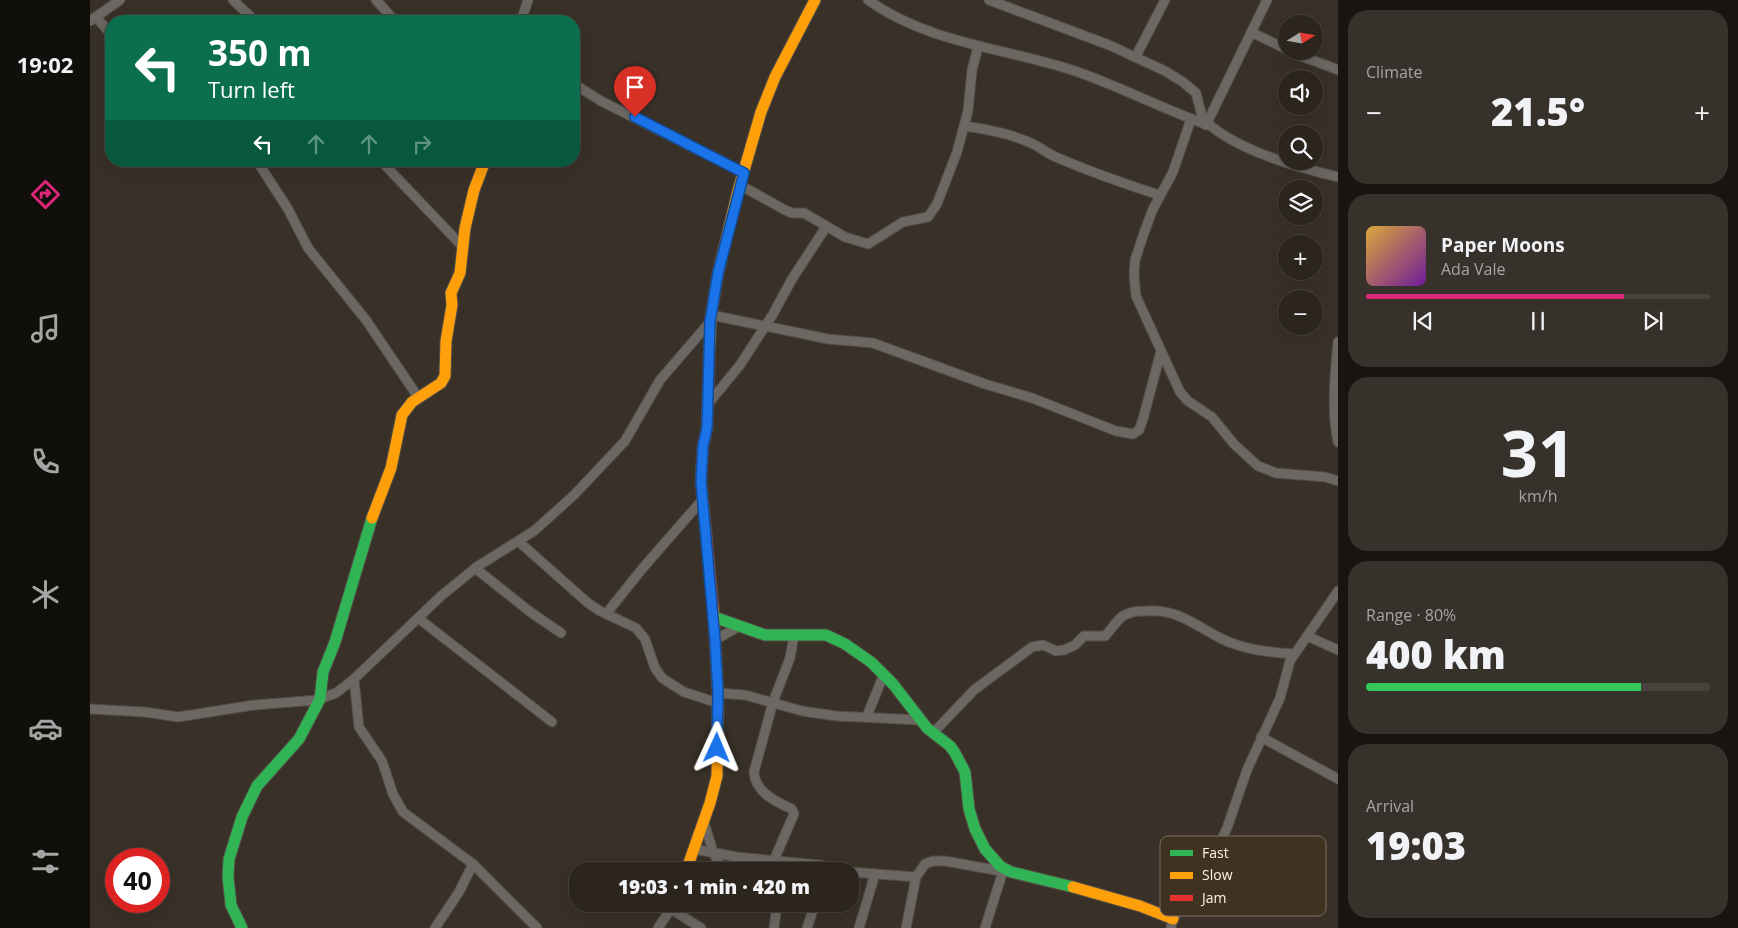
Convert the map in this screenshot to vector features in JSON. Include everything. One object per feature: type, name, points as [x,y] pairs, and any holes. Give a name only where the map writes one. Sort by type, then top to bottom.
[{"type":"street","points":[[105,29],[93,19],[120,0]]},
{"type":"street","points":[[233,0],[249,15]]},
{"type":"street","points":[[376,0],[390,15]]},
{"type":"street","points":[[523,15],[528,0]]},
{"type":"street","points":[[689,862],[704,822],[717,776],[718,698],[714,617],[701,482],[703,446],[707,428],[711,319],[718,273],[761,112],[775,78],[815,0]]},
{"type":"street","points":[[868,0],[902,21],[978,47],[1073,70],[1205,124],[1224,137],[1242,145],[1313,171],[1338,177]]},
{"type":"street","points":[[989,0],[1009,4],[1136,56],[1166,71],[1196,93],[1205,124]]},
{"type":"street","points":[[1136,56],[1165,0]]},
{"type":"street","points":[[1205,124],[1267,0]]},
{"type":"street","points":[[1251,32],[1278,45]]},
{"type":"street","points":[[740,185],[792,213],[804,213],[845,237],[868,244],[903,222],[928,217],[937,204],[945,185],[964,126],[968,111],[972,70],[978,47]]},
{"type":"street","points":[[1315,60],[1338,70]]},
{"type":"street","points":[[580,88],[600,101],[744,173]]},
{"type":"street","points":[[1191,119],[1173,172],[1160,195],[1138,251],[1134,275],[1136,296],[1184,397],[1212,417],[1234,444],[1258,466],[1276,473],[1324,477],[1338,481]]},
{"type":"street","points":[[964,126],[989,129],[1019,138],[1033,143],[1060,159],[1160,195]]},
{"type":"street","points":[[261,167],[288,209],[308,248],[366,320],[418,397]]},
{"type":"street","points":[[387,167],[462,246]]},
{"type":"street","points":[[242,928],[231,905],[228,877],[229,859],[242,816],[257,786],[274,770],[299,739],[320,699],[324,672],[365,537],[391,468],[402,415],[418,397],[441,383],[445,376],[446,341],[452,305],[451,293],[460,273],[462,246],[474,190],[483,167]]},
{"type":"street","points":[[708,404],[740,365],[826,227]]},
{"type":"street","points":[[711,319],[766,325],[828,339],[873,343],[986,384],[1032,398],[1116,431],[1133,434],[1139,430],[1144,419],[1161,351]]},
{"type":"street","points":[[90,709],[145,712],[178,717],[254,705],[320,699],[336,693],[354,679],[418,618],[475,568],[534,531],[574,495],[625,441],[660,380],[711,319]]},
{"type":"street","points":[[1338,342],[1334,384],[1338,442]]},
{"type":"street","points":[[606,614],[703,499]]},
{"type":"street","points":[[518,541],[588,603],[636,628],[645,639],[655,668],[662,678],[684,692],[718,698],[745,695],[802,711],[836,716],[920,720]]},
{"type":"street","points":[[475,568],[529,611],[561,633]]},
{"type":"street","points":[[1223,836],[1247,770],[1280,698],[1286,673],[1294,654],[1338,591]]},
{"type":"street","points":[[933,733],[974,690],[1025,651],[1040,645],[1056,651],[1068,649],[1084,636],[1105,636],[1122,617],[1133,612],[1155,610],[1179,614],[1220,638],[1242,647],[1260,651],[1294,654]]},
{"type":"street","points":[[714,617],[765,635],[820,635],[834,638],[860,654],[884,674],[920,720],[950,746],[965,772],[969,809],[974,829],[995,862],[1007,872]]},
{"type":"street","points":[[418,618],[552,722]]},
{"type":"street","points":[[715,640],[738,627]]},
{"type":"street","points":[[774,860],[794,814],[792,809],[763,792],[754,778],[773,702],[784,676],[794,636]]},
{"type":"street","points":[[1307,636],[1338,650]]},
{"type":"street","points":[[867,716],[884,674]]},
{"type":"street","points":[[354,679],[360,728],[382,761],[397,804],[413,821],[433,833],[472,864],[537,928]]},
{"type":"street","points":[[1261,737],[1338,779]]},
{"type":"street","points":[[704,822],[713,852],[719,862]]},
{"type":"street","points":[[694,849],[737,857],[774,860],[777,862]]},
{"type":"street","points":[[906,928],[916,877],[922,867],[933,861],[945,861],[1007,872],[1083,890],[1140,906],[1172,924]]},
{"type":"street","points":[[435,928],[459,892],[472,864]]},
{"type":"street","points":[[985,928],[1007,872]]},
{"type":"street","points":[[859,873],[916,877]]},
{"type":"street","points":[[859,928],[875,874]]},
{"type":"street","points":[[658,928],[669,912]]},
{"type":"street","points":[[681,912],[701,928]]},
{"type":"street","points":[[774,928],[776,912]]},
{"type":"street","points":[[807,928],[812,912]]},
{"type":"traffic: fast","points":[[242,928],[231,905],[228,877],[229,859],[242,817],[257,786],[299,739],[320,699],[323,672],[335,642],[372,518]]},
{"type":"traffic: fast","points":[[714,617],[765,635],[826,635],[845,644],[871,662],[893,684],[927,728],[950,746],[955,753],[965,772],[969,809],[975,829],[985,849],[1000,866],[1011,872],[1073,887]]},
{"type":"traffic: slow","points":[[709,359],[711,315],[718,273],[738,191],[761,112],[775,77],[815,0]]},
{"type":"traffic: slow","points":[[372,518],[391,468],[402,415],[412,402],[441,383],[445,376],[446,341],[452,305],[451,293],[460,273],[465,228],[474,190],[483,167]]},
{"type":"traffic: slow","points":[[689,862],[710,803],[717,776],[718,693],[713,607]]},
{"type":"traffic: slow","points":[[1073,887],[1140,906],[1160,914]]},
{"type":"traffic: slow","points":[[1165,916],[1173,919]]},
{"type":"traffic: jam","points":[[709,359],[707,428],[703,446],[701,482],[713,607]]},
{"type":"route","points":[[635,117],[744,173],[718,273],[710,322],[707,428],[703,446],[701,482],[715,640],[718,693],[717,748]]}]
